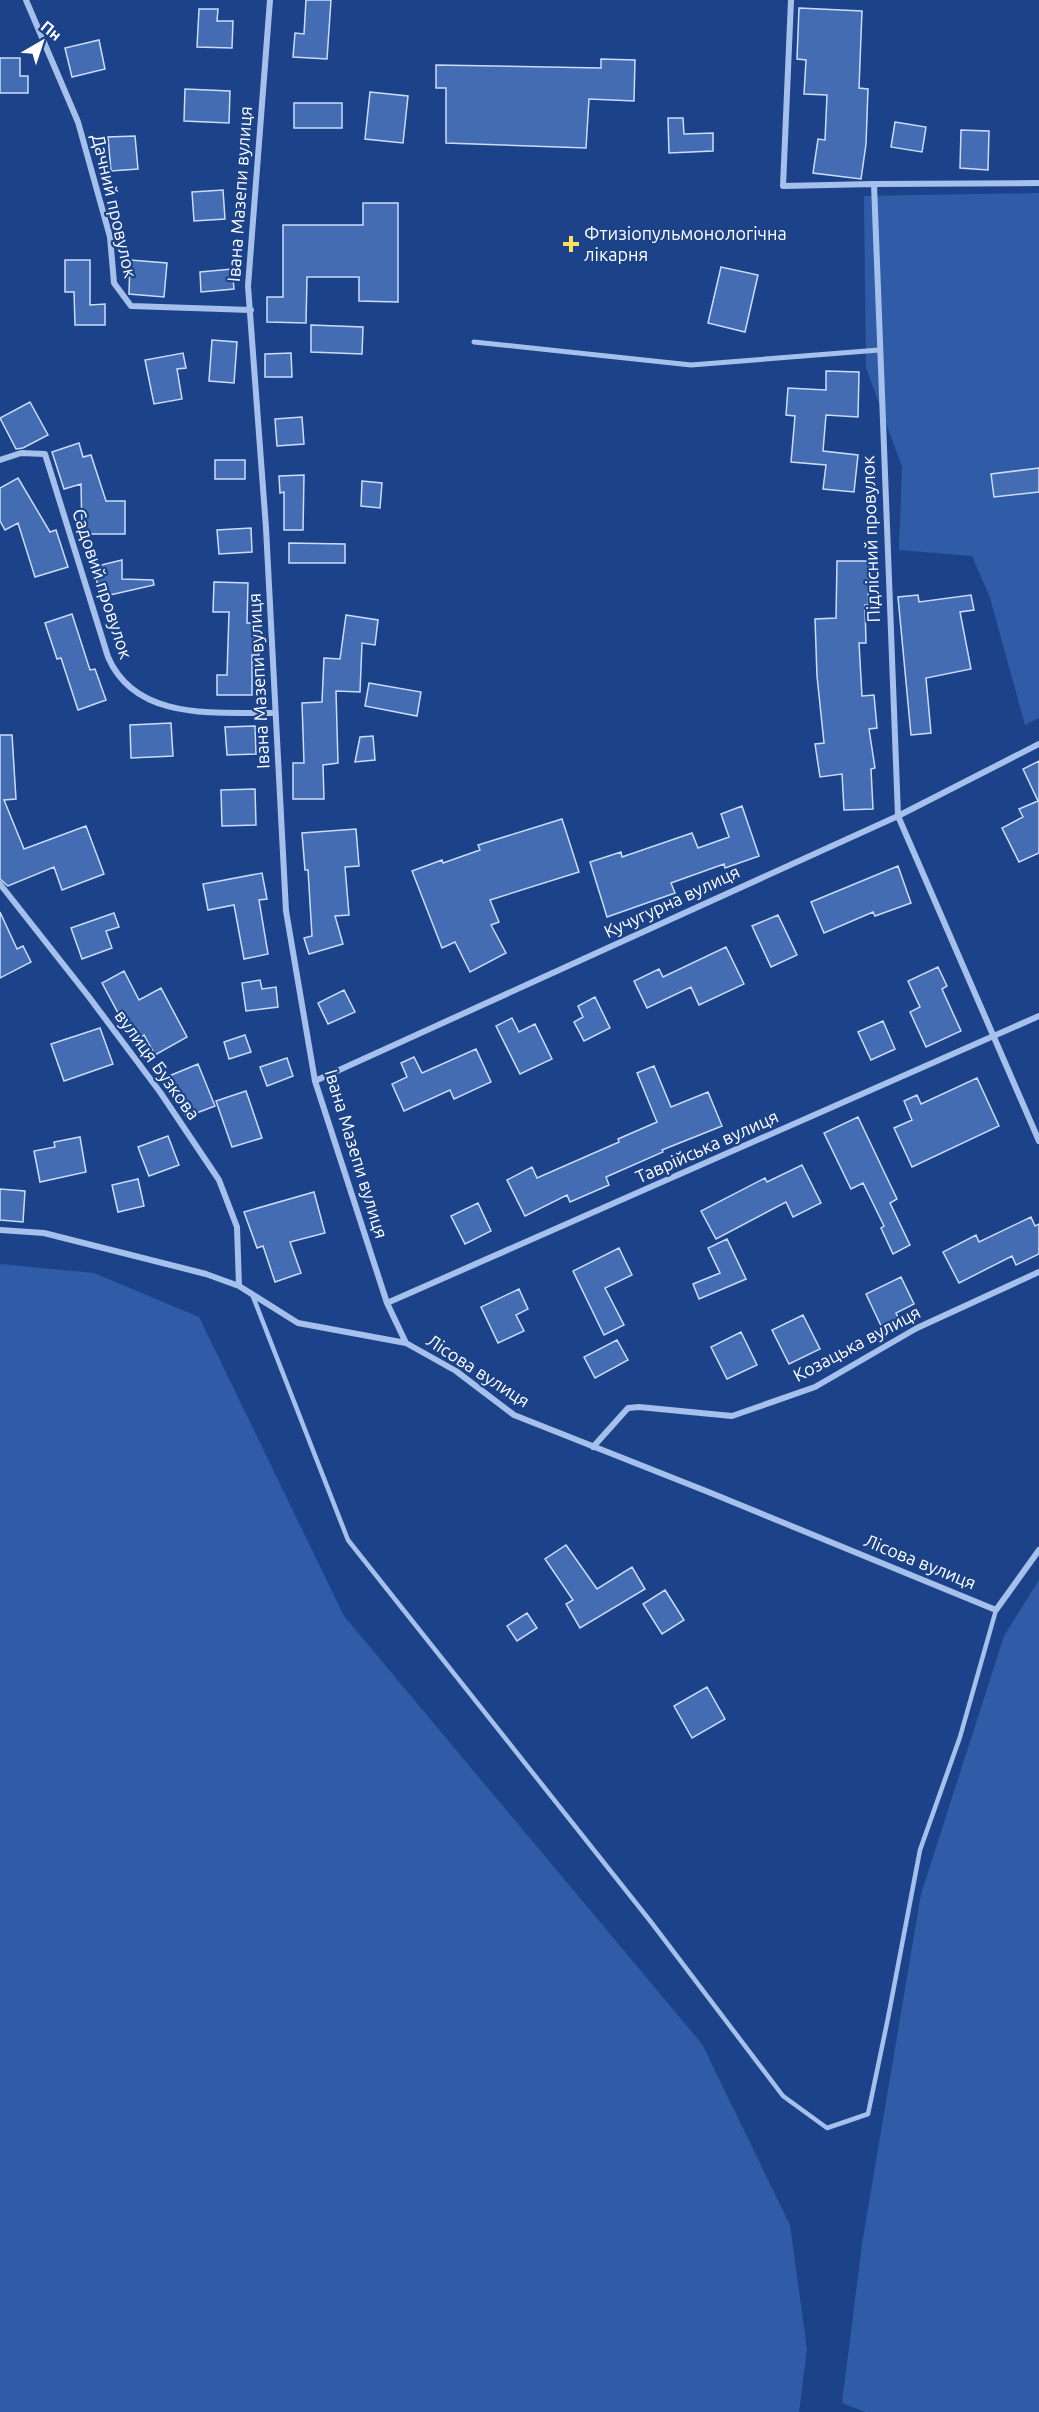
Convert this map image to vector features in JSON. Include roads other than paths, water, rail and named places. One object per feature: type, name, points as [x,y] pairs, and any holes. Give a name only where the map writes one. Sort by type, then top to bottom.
[{"type":"street","name":"Дачний провулок","points":[[26,0],[78,122],[110,237],[114,283],[131,306],[251,310]]},
{"type":"street","name":"Івана Мазепи вулиця","points":[[270,0],[248,286],[266,528],[286,910],[315,1081],[387,1303],[406,1343]]},
{"type":"street","points":[[790,0],[783,186],[1039,183]]},
{"type":"street","name":"Підлісний провулок","points":[[874,184],[897,816],[1039,1141]]},
{"type":"street","points":[[474,342],[692,365],[879,350]]},
{"type":"street","name":"Садовий провулок","points":[[0,460],[21,453],[45,454],[108,657],[114,671],[132,690],[152,701],[185,711],[275,712]]},
{"type":"street","name":"Кучугурна вулиця","points":[[315,1081],[897,816],[1039,744]]},
{"type":"street","name":"вулиця Бузкова","points":[[0,884],[160,1092],[219,1180],[237,1227],[239,1286]]},
{"type":"street","name":"Таврійська вулиця","points":[[387,1303],[1039,1016]]},
{"type":"street","name":"Лісова вулиця","points":[[0,1230],[44,1233],[206,1274],[239,1286],[298,1323],[406,1343],[456,1371],[514,1415],[711,1492],[996,1610]]},
{"type":"street","name":"Козацька вулиця","points":[[593,1447],[628,1408],[639,1407],[732,1416],[815,1387],[917,1328],[1039,1272]]},
{"type":"street","points":[[996,1610],[1039,1550]]},
{"type":"lane","points":[[252,1294],[348,1540],[651,1922],[783,2096],[827,2128],[868,2114],[920,1850],[960,1737],[996,1610]]},
{"type":"place","name":"Фтизіопульмонологічна лікарня","points":[[571,244]]}]
